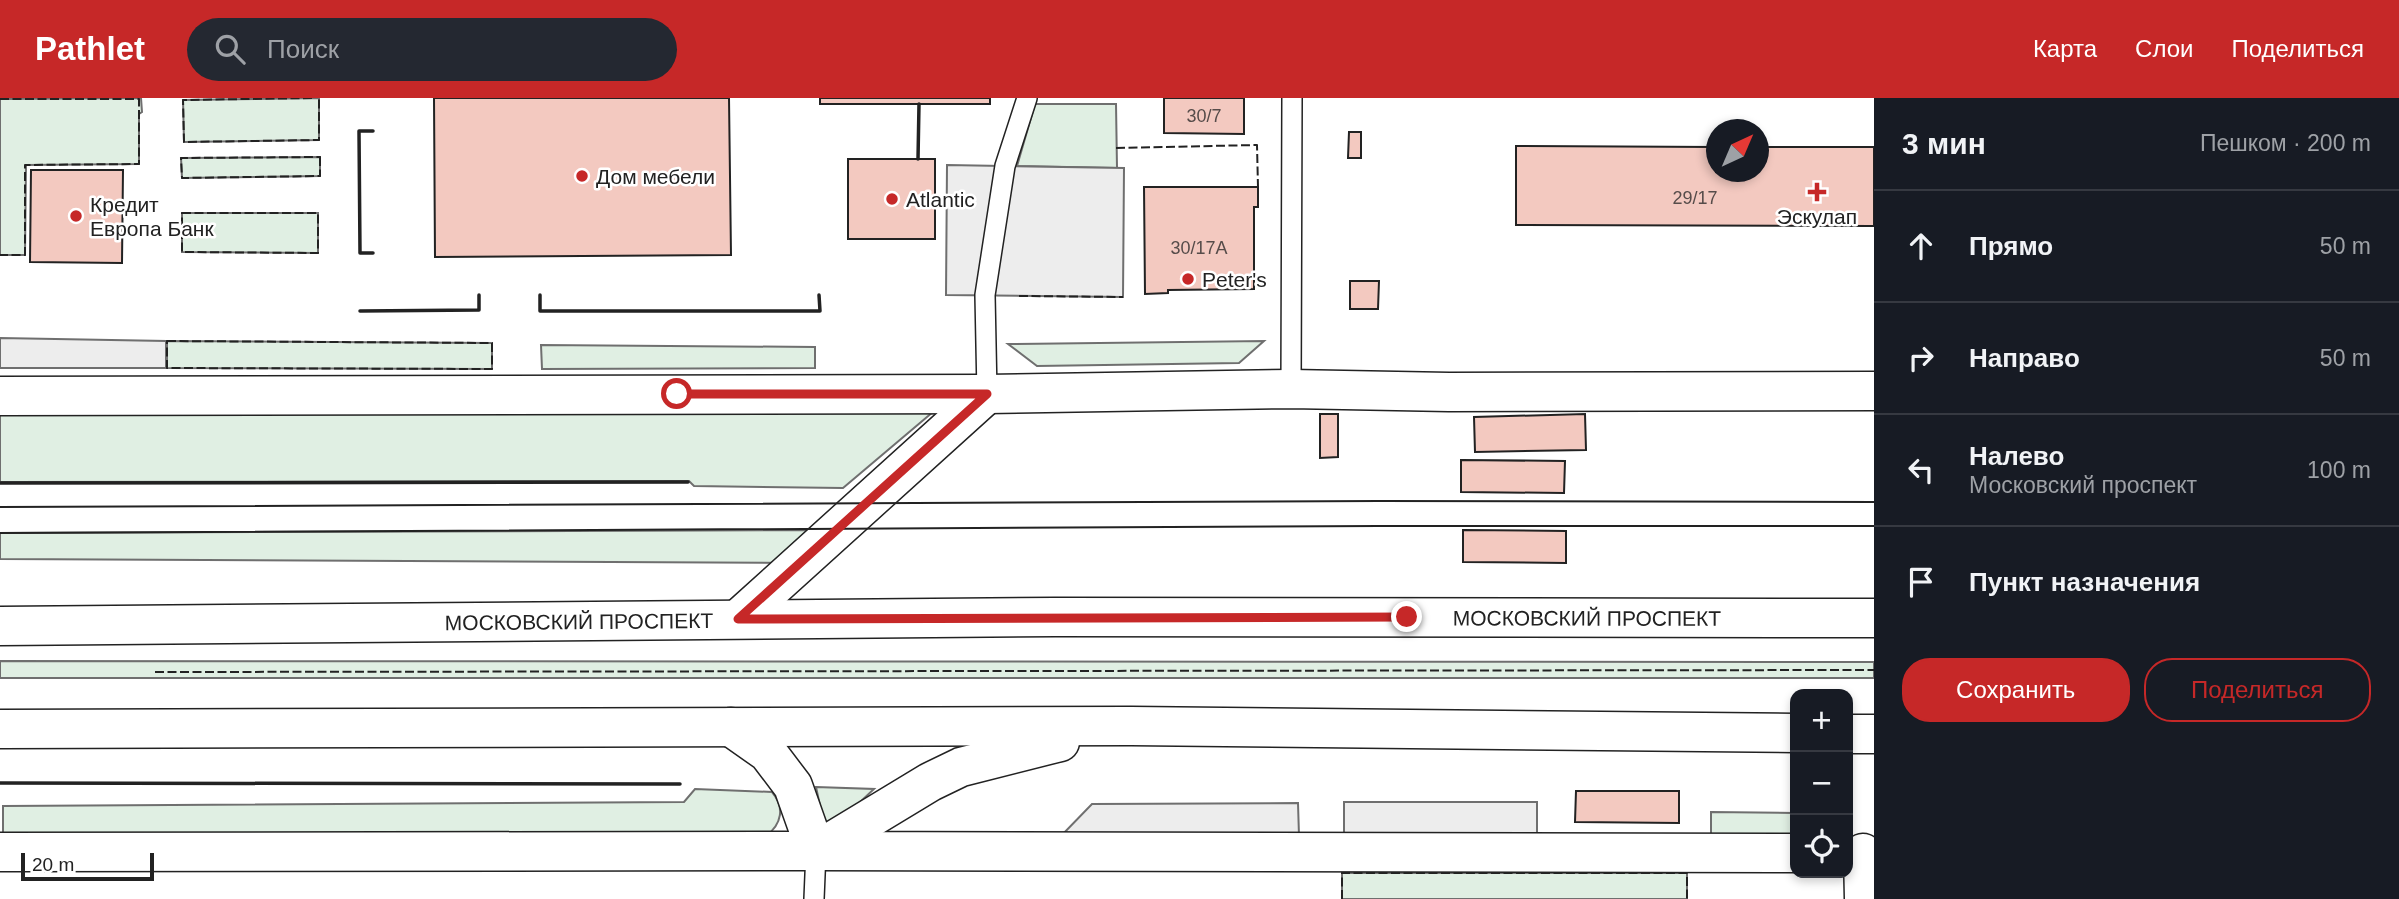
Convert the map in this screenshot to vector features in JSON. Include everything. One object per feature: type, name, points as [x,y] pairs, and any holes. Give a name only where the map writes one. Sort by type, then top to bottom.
[{"type":"main road","points":[[0,396],[987,394],[1292,389],[1448,392],[1874,391]]},
{"type":"main road","points":[[738,619],[987,394]]},
{"type":"main road","name":"МОСКОВСКИЙ ПРОСПЕКТ","points":[[0,626],[1055,617],[1874,618]]},
{"type":"main road","points":[[816,851],[930,782],[961,767],[1131,726]]},
{"type":"main road","points":[[0,729],[1131,726],[1790,733]]},
{"type":"main road","points":[[731,727],[768,753],[793,786],[816,851]]},
{"type":"main road","points":[[1853,734],[1874,734]]},
{"type":"main road","points":[[0,852],[1790,853]]},
{"type":"main road","points":[[1862,853],[1864,899]]},
{"type":"lane","points":[[987,394],[985,295],[1005,166],[1027,98]]},
{"type":"lane","points":[[1292,98],[1292,389]]},
{"type":"lane","points":[[814,899],[816,851]]},
{"type":"green space","points":[[141,98],[139,164],[26,165],[25,255],[0,255],[0,99]]},
{"type":"green space","points":[[319,98],[319,140],[184,142],[183,100]]},
{"type":"green space","points":[[1035,104],[1116,104],[1117,168],[1017,166]]},
{"type":"green space","points":[[320,157],[320,176],[182,178],[181,158]]},
{"type":"green space","points":[[182,213],[318,213],[318,253],[182,252]]},
{"type":"green space","points":[[167,341],[492,343],[492,369],[167,368]]},
{"type":"green space","points":[[1264,341],[1239,363],[1037,366],[1008,344]]},
{"type":"green space","points":[[541,345],[815,347],[815,368],[542,369]]},
{"type":"green space","points":[[940,406],[843,488],[694,486],[689,481],[0,482],[0,409]]},
{"type":"green space","points":[[836,530],[798,563],[0,559],[0,533]]},
{"type":"green space","points":[[0,661],[1874,662],[1874,678],[0,678]]},
{"type":"green space","points":[[816,787],[874,789],[826,834]]},
{"type":"green space","points":[[695,789],[772,792],[780,809],[776,826],[766,836],[3,842],[3,806],[684,802]]},
{"type":"green space","points":[[1711,812],[1790,813],[1790,841],[1711,840]]},
{"type":"green space","points":[[1342,873],[1687,873],[1687,899],[1342,899]]},
{"type":"shaded area","points":[[947,165],[1124,168],[1123,297],[946,295]]},
{"type":"shaded area","points":[[0,338],[166,341],[166,368],[0,368]]},
{"type":"shaded area","points":[[1344,802],[1537,802],[1537,837],[1344,837]]},
{"type":"shaded area","points":[[1298,803],[1299,836],[1059,838],[1092,804]]},
{"type":"building","name":"Дом мебели","points":[[434,98],[729,98],[731,255],[435,257]]},
{"type":"building","points":[[820,98],[990,98],[990,104],[820,104]]},
{"type":"building","points":[[1164,98],[1244,98],[1244,134],[1164,133]]},
{"type":"building","points":[[1349,132],[1361,132],[1361,158],[1348,158]]},
{"type":"building","points":[[1516,146],[1706,147],[1706,182],[1769,182],[1769,147],[1874,147],[1874,226],[1516,225]]},
{"type":"building","points":[[848,159],[935,159],[935,239],[848,239]]},
{"type":"building","name":"Кредит Европа Банк","points":[[31,170],[123,170],[122,263],[30,262]]},
{"type":"building","points":[[1144,187],[1258,187],[1258,207],[1254,207],[1254,289],[1168,290],[1168,293],[1145,294]]},
{"type":"building","points":[[1350,281],[1379,281],[1378,309],[1350,309]]},
{"type":"building","points":[[1320,414],[1338,414],[1338,457],[1320,458]]},
{"type":"building","points":[[1585,414],[1586,450],[1475,452],[1474,417]]},
{"type":"building","points":[[1461,460],[1565,461],[1564,493],[1461,492]]},
{"type":"building","points":[[1463,530],[1566,531],[1566,563],[1463,562]]},
{"type":"building","points":[[1576,791],[1679,791],[1679,823],[1575,822]]},
{"type":"tram line","points":[[0,507],[1379,501],[1874,502]]},
{"type":"tram line","points":[[0,533],[1874,526]]},
{"type":"fence","points":[[312,98],[183,100],[184,142],[319,140],[319,98]]},
{"type":"fence","points":[[0,99],[139,99],[139,164],[25,165],[25,255],[0,255]]},
{"type":"fence","points":[[1116,148],[1257,145],[1258,187]]},
{"type":"fence","points":[[320,157],[320,176],[182,178],[181,158],[320,157]]},
{"type":"fence","points":[[182,213],[318,213],[318,253],[182,252],[182,213]]},
{"type":"fence","points":[[1019,296],[1123,297]]},
{"type":"fence","points":[[167,341],[492,343],[492,369],[167,368],[167,341]]},
{"type":"fence","points":[[155,672],[1874,670]]},
{"type":"fence","points":[[1342,899],[1342,873],[1687,873],[1687,899]]},
{"type":"wall","points":[[918,159],[919,104]]},
{"type":"wall","points":[[373,131],[359,131],[360,253],[373,253]]},
{"type":"wall","points":[[360,311],[479,310],[479,295]]},
{"type":"wall","points":[[540,295],[540,311],[820,311],[819,295]]},
{"type":"wall","points":[[0,483],[688,482]]},
{"type":"wall","points":[[0,783],[680,784]]},
{"type":"place","name":"Дом мебели","points":[[582,176]]},
{"type":"place","name":"Эскулап","points":[[1817,192]]},
{"type":"place","name":"Atlantic","points":[[892,199]]},
{"type":"place","name":"Кредит Европа Банк","points":[[76,216]]},
{"type":"place","name":"Peter's","points":[[1188,279]]},
{"type":"route","points":[[677,394],[987,394],[738,619],[1407,617]]}]
